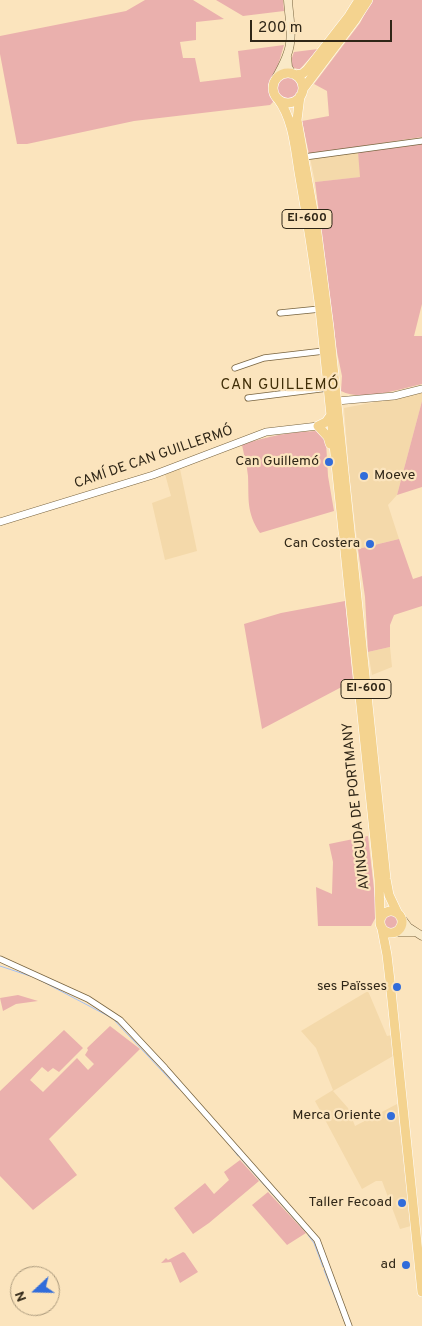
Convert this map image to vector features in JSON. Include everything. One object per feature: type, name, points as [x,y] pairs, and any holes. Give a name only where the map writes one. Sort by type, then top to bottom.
[{"type":"main road","points":[[288,0],[291,31],[287,55],[288,64],[293,74],[301,81],[301,93]]},
{"type":"main road","points":[[275,80],[284,74],[293,74],[307,70],[349,16],[359,0]]},
{"type":"main road","points":[[278,99],[290,103],[301,93],[368,0]]},
{"type":"main road","points":[[275,80],[287,55]]},
{"type":"main road","name":"EI-600","points":[[275,80],[273,91],[278,99]]},
{"type":"main road","name":"AVINGUDA DE PORTMANY","points":[[301,93],[297,120],[321,265],[337,401],[386,879],[389,895],[399,916]]},
{"type":"main road","name":"AVINGUDA DE PORTMANY","points":[[278,99],[289,120],[310,233],[320,309],[377,860],[380,918]]},
{"type":"main road","points":[[331,415],[326,422],[318,426],[328,437],[335,496],[341,512]]},
{"type":"main road","points":[[380,918],[387,911],[399,916],[414,932],[422,936]]},
{"type":"main road","name":"EI-600","points":[[387,955],[390,942],[401,926],[399,916]]},
{"type":"main road","name":"EI-600","points":[[380,918],[387,955],[422,1292]]},
{"type":"main road","points":[[382,929],[387,933],[414,932]]},
{"type":"street","points":[[304,157],[422,141]]},
{"type":"street","points":[[280,313],[320,309]]},
{"type":"street","points":[[235,368],[264,358],[324,351]]},
{"type":"street","points":[[248,398],[328,388]]},
{"type":"street","points":[[337,401],[394,396],[422,389]]},
{"type":"street","name":"CAMÍ DE CAN GUILLERMÓ","points":[[0,522],[146,477],[266,432],[318,426]]},
{"type":"street","points":[[0,959],[88,999],[116,1017],[127,1027],[317,1240],[349,1326]]},
{"type":"shaded area","points":[[145,0],[193,0],[224,19],[196,22],[196,40],[180,42],[183,58],[195,58],[200,82],[241,77],[238,51],[284,45],[276,72],[268,85],[273,102],[270,105],[134,121],[27,144],[17,144],[0,54],[0,36],[126,11]]},
{"type":"shaded area","points":[[216,0],[283,0],[284,11],[243,16]]},
{"type":"shaded area","points":[[372,0],[422,0],[422,137],[309,154],[302,121],[329,116],[327,91],[314,84],[360,23]]},
{"type":"shaded area","points":[[318,49],[300,69],[292,66],[291,61],[294,52]]},
{"type":"shaded area","points":[[288,75],[297,78],[300,87],[297,96],[288,99],[279,96],[276,87],[279,78]]},
{"type":"shaded area","points":[[422,144],[422,304],[414,336],[422,336],[422,384],[381,394],[349,394],[341,391],[342,376],[337,352],[315,182],[360,177],[358,152]]},
{"type":"shaded area","points":[[358,152],[361,177],[315,182],[310,158]]},
{"type":"shaded area","points":[[422,393],[422,401],[397,495],[388,505],[399,539],[358,549],[344,408]]},
{"type":"shaded area","points":[[422,401],[422,487],[397,495]]},
{"type":"shaded area","points":[[317,431],[326,442],[328,476],[334,511],[260,533],[250,512],[248,472],[242,445],[279,435]]},
{"type":"shaded area","points":[[180,469],[197,551],[165,560],[152,503],[171,496],[165,474]]},
{"type":"shaded area","points":[[399,539],[413,579],[422,576],[422,606],[394,615],[390,625],[390,647],[368,652],[365,597],[358,549]]},
{"type":"shaded area","points":[[345,601],[353,681],[262,729],[244,624],[281,613]]},
{"type":"shaded area","points":[[390,647],[392,667],[372,675],[368,652]]},
{"type":"shaded area","points":[[368,836],[377,915],[371,926],[318,926],[316,887],[332,894],[333,862],[329,844]]},
{"type":"shaded area","points":[[391,913],[397,916],[400,922],[397,928],[391,931],[385,928],[382,922],[385,916]]},
{"type":"shaded area","points":[[368,991],[387,1036],[392,1035],[393,1056],[333,1091],[348,1108],[355,1126],[397,1104],[411,1226],[400,1229],[382,1181],[376,1181],[362,1189],[315,1101],[333,1090],[316,1048],[301,1031]]},
{"type":"shaded area","points":[[18,995],[38,1001],[16,1004],[3,1011],[0,998]]},
{"type":"shaded area","points":[[110,1026],[140,1049],[49,1139],[77,1175],[33,1210],[0,1176],[0,1091],[64,1030],[83,1048],[59,1072],[53,1068],[48,1072],[42,1067],[30,1080],[43,1092],[77,1058],[88,1070],[94,1064],[85,1055],[88,1050],[87,1048]]},
{"type":"shaded area","points":[[240,1160],[259,1181],[193,1234],[174,1208],[205,1183],[214,1194],[229,1180],[224,1172]]},
{"type":"shaded area","points":[[268,1192],[306,1233],[287,1245],[252,1205]]},
{"type":"shaded area","points":[[183,1252],[198,1272],[180,1283],[171,1262],[161,1263],[166,1258],[168,1260]]},
{"type":"waterway","points":[[0,966],[30,976]]},
{"type":"waterway","points":[[34,977],[112,1018]]},
{"type":"waterway","points":[[115,1021],[179,1089]]},
{"type":"waterway","points":[[232,1148],[238,1156]]},
{"type":"waterway","points":[[241,1159],[306,1232]]},
{"type":"waterway","points":[[308,1235],[314,1243],[323,1267]]},
{"type":"waterway","points":[[324,1270],[346,1325]]},
{"type":"place","name":"Can Guillemó","points":[[329,462]]},
{"type":"place","name":"Moeve","points":[[364,476]]},
{"type":"place","name":"Can Costera","points":[[370,544]]},
{"type":"place","name":"ses Païsses","points":[[397,987]]},
{"type":"place","name":"Merca Oriente","points":[[391,1116]]},
{"type":"place","name":"Taller Fecoad","points":[[402,1203]]},
{"type":"place","name":"ad","points":[[406,1265]]},
{"type":"district","name":"CAN GUILLEMÓ","points":[[280,386]]}]
